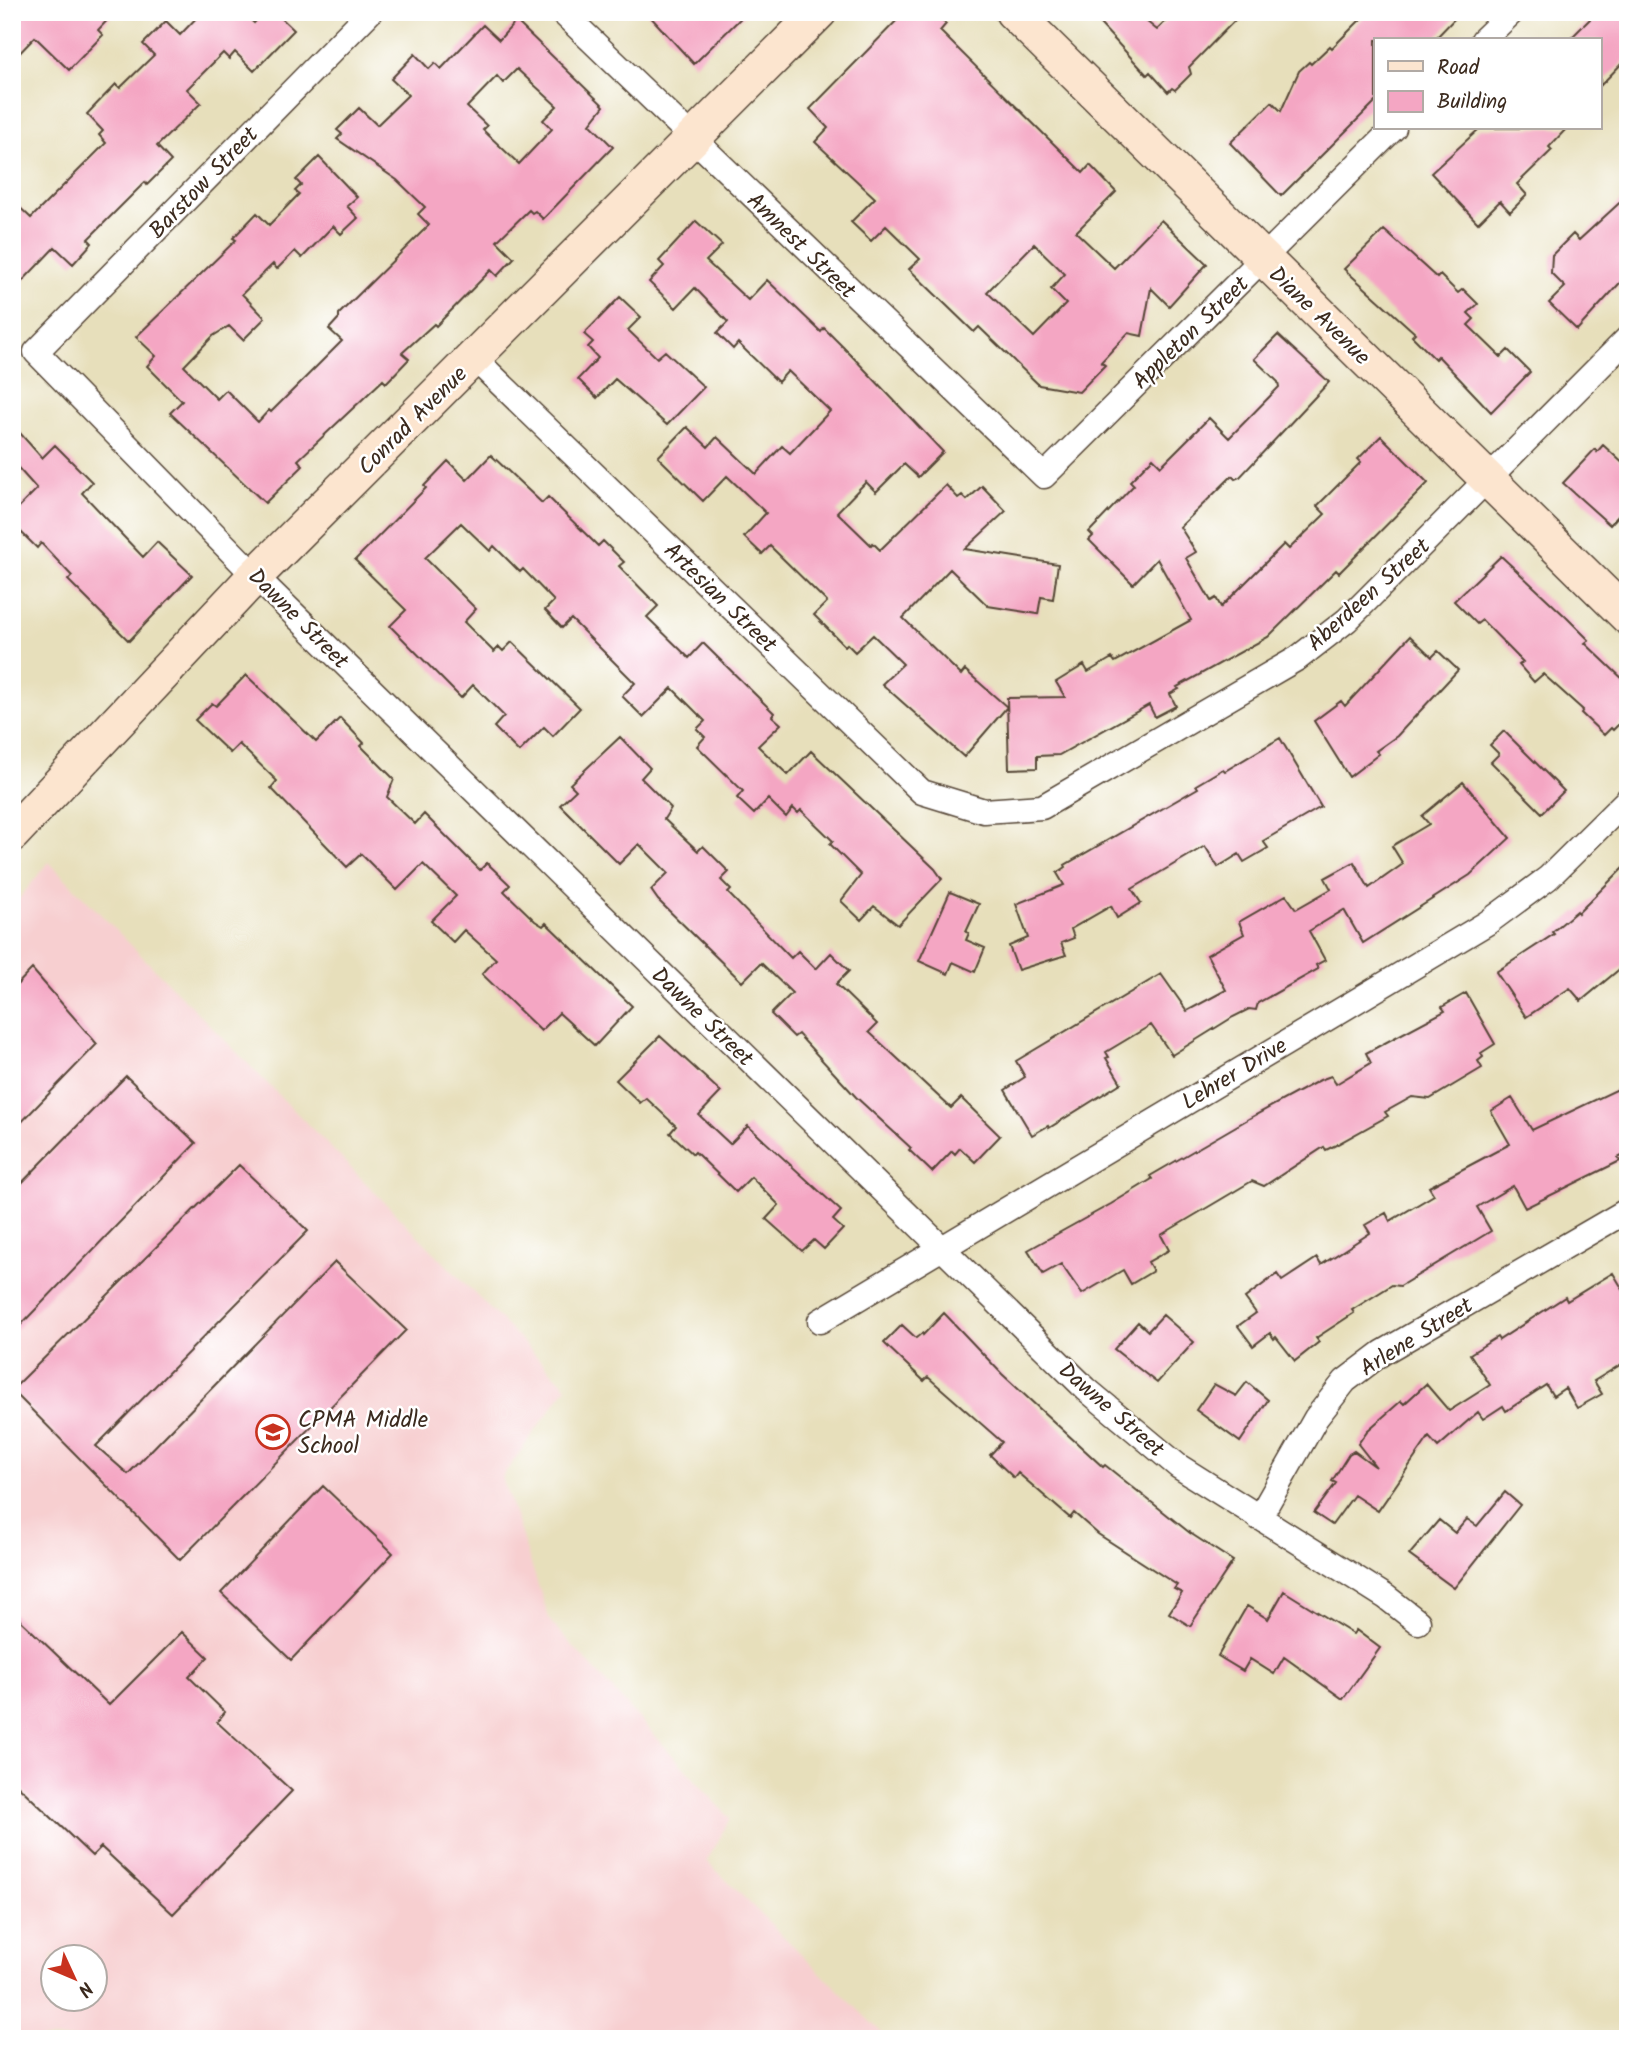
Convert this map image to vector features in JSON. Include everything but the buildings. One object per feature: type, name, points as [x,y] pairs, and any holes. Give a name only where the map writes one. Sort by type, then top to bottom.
[{"type":"street","name":"Barstow Street","points":[[36,352],[370,12]]},
{"type":"street","name":"Amnest Street","points":[[562,12],[1044,476]]},
{"type":"street","name":"Conrad Avenue","points":[[12,834],[255,576],[818,12]]},
{"type":"street","name":"Diane Avenue","points":[[1013,12],[1628,617]]},
{"type":"street","points":[[1485,38],[1512,12]]},
{"type":"street","name":"Appleton Street","points":[[1044,476],[1392,130]]},
{"type":"street","name":"Aberdeen Street","points":[[984,811],[1042,807],[1298,658],[1346,620],[1488,481],[1628,338]]},
{"type":"street","name":"Dawne Street","points":[[36,352],[255,576],[939,1248],[1116,1415],[1178,1466],[1385,1597],[1418,1622]]},
{"type":"street","name":"Artesian Street","points":[[474,358],[922,792],[984,811]]},
{"type":"street","name":"Lehrer Drive","points":[[820,1321],[1488,923],[1548,878],[1628,799]]},
{"type":"street","name":"Arlene Street","points":[[1259,1518],[1316,1418],[1345,1381],[1382,1353],[1628,1210]]},
{"type":"shaded area","name":"CPMA Middle School","points":[[49,862],[567,1387],[502,1477],[550,1621],[730,1818],[707,1861],[888,2039],[12,2039],[12,907]]},
{"type":"place","name":"CPMA Middle School","points":[[273,1432]]}]
